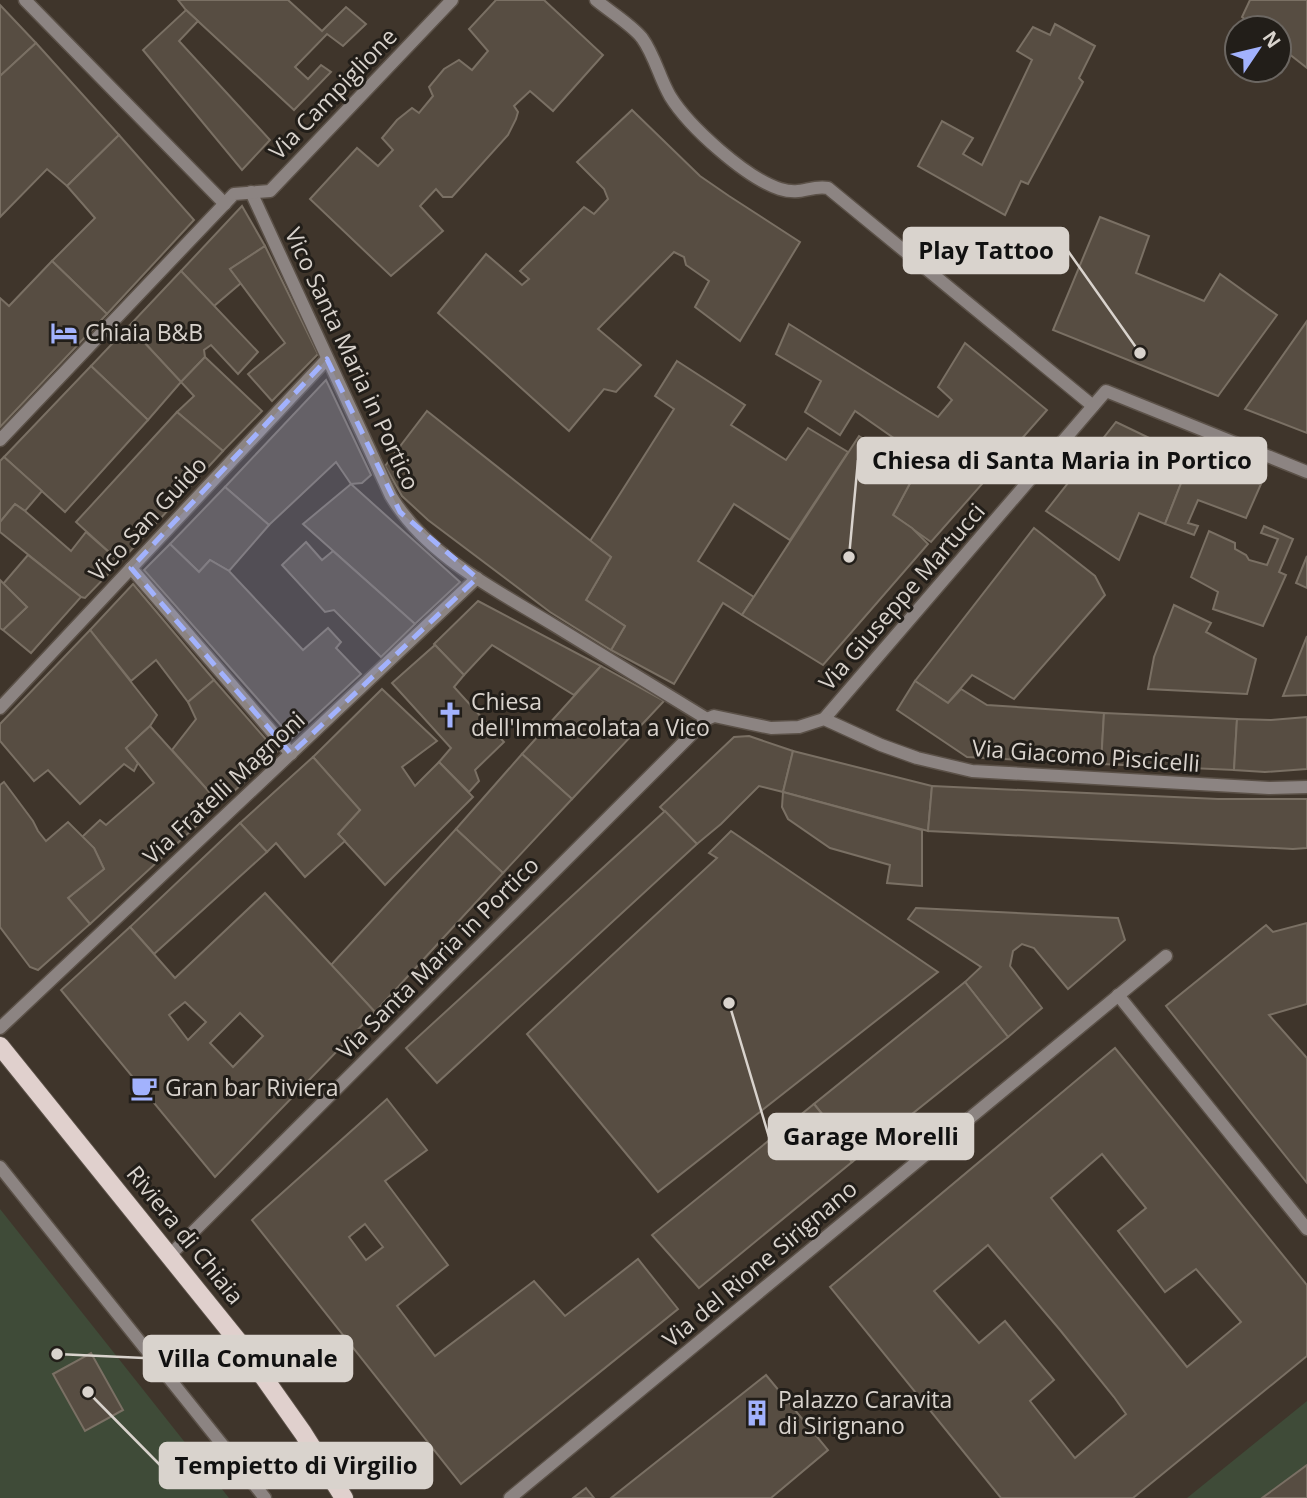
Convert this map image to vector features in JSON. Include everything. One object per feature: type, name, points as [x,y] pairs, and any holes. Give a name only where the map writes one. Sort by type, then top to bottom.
[{"type":"main road","name":"Riviera di Chiaia","points":[[0,1046],[238,1341],[303,1433],[344,1498]]},
{"type":"street","points":[[0,440],[230,199],[25,0]]},
{"type":"street","name":"Via Campiglione","points":[[230,199],[251,192],[270,191],[452,0]]},
{"type":"street","points":[[596,0],[640,36],[678,107],[718,148],[762,181],[780,189],[799,193],[821,187],[828,188],[1093,406],[1106,391],[1307,472]]},
{"type":"street","name":"Vico Santa Maria in Portico","points":[[251,192],[390,496],[412,527],[477,579],[707,719]]},
{"type":"street","name":"Vico San Guido","points":[[0,708],[327,359]]},
{"type":"street","name":"Via Giuseppe Martucci","points":[[824,719],[1093,406]]},
{"type":"street","points":[[131,568],[291,754]]},
{"type":"street","name":"Via Fratelli Magnoni","points":[[0,1028],[477,579]]},
{"type":"street","points":[[707,719],[721,716],[763,726],[790,728],[824,719]]},
{"type":"street","name":"Via Santa Maria in Portico","points":[[170,1255],[707,719]]},
{"type":"street","name":"Via Giacomo Piscicelli","points":[[824,719],[917,758],[972,771],[1269,788],[1307,787]]},
{"type":"street","name":"Via del Rione Sirignano","points":[[510,1498],[1166,956]]},
{"type":"street","points":[[1118,995],[1307,1229]]},
{"type":"street","points":[[0,1167],[265,1498]]},
{"type":"highlighted area","points":[[327,359],[400,512],[477,578],[291,754],[131,568]]},
{"type":"green space","points":[[0,1209],[229,1498],[0,1498]]},
{"type":"green space","points":[[1307,1401],[1307,1498],[1187,1498]]},
{"type":"building","points":[[178,0],[288,0],[322,31],[346,7],[366,24],[343,46],[327,34],[295,67],[308,79],[321,65],[331,72],[294,110]]},
{"type":"building","points":[[496,0],[544,0],[603,55],[553,111],[530,91],[514,106],[518,112],[508,135],[452,197],[443,197],[436,189],[420,206],[443,231],[391,276],[310,199],[357,148],[378,166],[393,150],[382,138],[397,120],[412,108],[419,113],[433,96],[429,87],[444,69],[459,60],[472,70],[488,51],[469,29]]},
{"type":"building","points":[[1250,0],[1307,0],[1307,68],[1293,57],[1293,14],[1243,14]]},
{"type":"building","points":[[0,5],[36,43],[0,76]]},
{"type":"building","points":[[186,10],[198,21],[179,41],[270,140],[242,170],[143,50]]},
{"type":"building","points":[[1055,24],[1095,46],[1079,78],[1083,82],[1028,184],[1021,181],[1005,215],[918,166],[942,121],[973,138],[963,154],[982,165],[1032,60],[1017,51],[1033,27],[1050,35]]},
{"type":"building","points":[[36,43],[119,135],[67,186],[47,169],[0,217],[0,76]]},
{"type":"building","points":[[632,110],[700,176],[800,242],[740,341],[695,307],[709,281],[686,265],[684,257],[674,252],[598,329],[641,365],[616,392],[604,389],[569,431],[438,313],[486,254],[522,285],[529,279],[520,271],[584,207],[594,214],[608,199],[604,189],[577,162]]},
{"type":"building","points":[[119,135],[194,220],[107,314],[52,261],[95,218],[67,186]]},
{"type":"building","points":[[242,206],[265,246],[230,269],[241,283],[214,306],[181,271]]},
{"type":"building","points":[[1100,217],[1149,236],[1136,273],[1204,301],[1220,274],[1277,315],[1218,396],[1053,330]]},
{"type":"building","points":[[265,246],[318,354],[272,401],[248,374],[285,343],[230,269]]},
{"type":"building","points":[[52,261],[107,314],[0,427],[0,298],[9,306]]},
{"type":"building","points":[[181,271],[258,352],[238,374],[211,345],[204,350],[205,357],[181,382],[129,326]]},
{"type":"building","points":[[1307,321],[1307,433],[1245,409]]},
{"type":"building","points":[[789,324],[938,417],[952,400],[938,387],[965,343],[1047,410],[931,542],[893,515],[916,472],[900,462],[908,448],[855,411],[840,435],[805,412],[821,381],[776,354]]},
{"type":"building","points":[[129,326],[181,382],[148,420],[91,366]]},
{"type":"building","points":[[205,357],[262,411],[223,451],[177,412],[194,396],[181,382]]},
{"type":"building","points":[[677,361],[745,405],[731,425],[786,460],[808,428],[848,452],[790,540],[734,504],[698,561],[754,597],[742,615],[723,603],[674,684],[611,650],[625,626],[586,600],[611,557],[590,541],[674,409],[655,396]]},
{"type":"building","points":[[91,366],[148,420],[65,512],[4,457]]},
{"type":"building","points":[[326,380],[371,475],[362,483],[351,484],[336,462],[269,525],[225,487]]},
{"type":"building","points":[[427,411],[611,557],[586,600],[625,626],[611,650],[550,612],[428,520],[402,496],[385,466]]},
{"type":"building","points":[[177,412],[223,451],[120,562],[76,522]]},
{"type":"building","points":[[1116,422],[1191,458],[1165,524],[1139,513],[1119,560],[1046,511]]},
{"type":"building","points":[[859,436],[916,472],[893,515],[912,528],[928,544],[823,665],[742,615]]},
{"type":"building","points":[[4,457],[42,491],[25,511],[15,504],[0,522],[0,461]]},
{"type":"building","points":[[1191,458],[1261,484],[1246,518],[1198,500],[1188,523],[1198,526],[1194,535],[1165,524]]},
{"type":"building","points":[[351,484],[460,582],[415,624],[303,524]]},
{"type":"building","points":[[225,487],[269,525],[229,571],[210,560],[199,572],[170,544]]},
{"type":"building","points":[[15,504],[71,551],[86,532],[120,562],[85,598],[81,597],[0,532],[0,522]]},
{"type":"building","points":[[1264,526],[1293,539],[1279,572],[1286,575],[1263,626],[1213,609],[1218,592],[1191,577],[1209,531],[1235,543],[1235,549],[1249,560],[1267,565],[1278,539],[1261,533]]},
{"type":"building","points":[[1034,528],[1095,576],[1105,595],[1014,699],[972,675],[948,703],[915,681]]},
{"type":"building","points":[[306,542],[322,560],[333,551],[415,624],[381,657],[334,610],[325,612],[282,565]]},
{"type":"building","points":[[170,544],[199,572],[210,560],[229,571],[303,650],[328,628],[341,642],[336,648],[361,674],[292,738],[144,570]]},
{"type":"building","points":[[28,555],[81,597],[31,653],[3,630],[27,607],[3,584]]},
{"type":"building","points":[[1307,556],[1307,588],[1296,583]]},
{"type":"building","points":[[0,580],[27,607],[3,630],[0,628]]},
{"type":"building","points":[[133,584],[214,680],[188,702],[156,660],[131,681],[90,630]]},
{"type":"building","points":[[478,601],[601,666],[574,695],[492,645],[464,675],[434,644]]},
{"type":"building","points":[[1174,605],[1211,623],[1206,632],[1256,659],[1247,694],[1148,689],[1154,657]]},
{"type":"building","points":[[90,630],[157,715],[150,726],[126,748],[138,763],[134,771],[124,764],[80,804],[48,770],[34,781],[0,741],[0,724]]},
{"type":"building","points":[[1307,636],[1307,695],[1283,696]]},
{"type":"building","name":"Chiesa dell'Immacolata a Vico","points":[[435,645],[464,675],[454,687],[504,742],[475,770],[479,781],[469,792],[439,762],[451,748],[392,683]]},
{"type":"building","points":[[601,666],[664,701],[572,799],[522,754]]},
{"type":"building","points":[[214,680],[277,752],[220,804],[172,750],[196,719],[188,702]]},
{"type":"building","points":[[915,681],[948,703],[961,689],[987,705],[1104,713],[1101,764],[967,757],[897,710]]},
{"type":"building","points":[[382,689],[437,741],[402,767],[415,786],[439,762],[473,797],[385,885],[338,834],[360,810],[313,757]]},
{"type":"building","points":[[1104,713],[1237,719],[1234,770],[1101,764]]},
{"type":"building","points":[[1307,717],[1307,769],[1265,772],[1234,770],[1237,719]]},
{"type":"building","points":[[150,726],[220,804],[90,924],[68,898],[104,869],[94,848],[82,837],[100,820],[106,825],[154,783],[126,748]]},
{"type":"building","points":[[749,736],[793,751],[783,792],[759,786],[697,844],[660,807],[734,737]]},
{"type":"building","points":[[793,751],[932,786],[928,831],[783,792]]},
{"type":"building","points":[[522,754],[572,799],[503,873],[456,829]]},
{"type":"building","points":[[313,757],[360,810],[338,834],[345,841],[305,877],[276,843],[267,852],[240,823]]},
{"type":"building","points":[[4,782],[46,841],[68,822],[94,848],[104,869],[68,898],[90,924],[38,970],[30,967],[0,927],[0,785]]},
{"type":"building","points":[[932,786],[1218,799],[1307,799],[1307,848],[928,831]]},
{"type":"building","points":[[783,792],[922,830],[922,886],[887,883],[890,865],[830,848],[788,819],[782,807]]},
{"type":"building","points":[[665,811],[697,844],[437,1083],[406,1048]]},
{"type":"building","points":[[240,823],[267,852],[154,954],[130,927]]},
{"type":"building","points":[[456,829],[503,873],[375,1012],[331,965]]},
{"type":"building","points":[[731,831],[938,972],[658,1192],[527,1034],[717,858],[709,853]]},
{"type":"building","points":[[265,893],[375,1012],[215,1177],[61,990],[130,927],[175,978]],"holes":[[[185,1002],[206,1022],[188,1040],[169,1015]],[[240,1013],[263,1036],[233,1067],[210,1043]]]},
{"type":"building","points":[[916,908],[1118,918],[1125,940],[1068,989],[1034,948],[1022,944],[1013,951],[1010,966],[1042,1008],[1008,1037],[965,982],[981,967],[908,919]]},
{"type":"building","points":[[1307,923],[1307,1004],[1269,1015],[1307,1058],[1307,1183],[1166,1006],[1266,925],[1273,932]]},
{"type":"building","points":[[965,982],[1008,1037],[852,1162],[834,1140],[840,1136],[814,1104]]},
{"type":"building","points":[[1115,1048],[1307,1285],[1307,1356],[1133,1498],[1001,1498],[830,1287]],"holes":[[[1102,1154],[1146,1208],[1118,1231],[1165,1292],[1196,1269],[1241,1322],[1187,1367],[1051,1198]],[[988,1245],[1126,1414],[1075,1458],[1030,1401],[1054,1380],[1005,1321],[979,1343],[934,1291]]]},
{"type":"building","points":[[387,1099],[427,1150],[385,1181],[448,1265],[397,1306],[435,1356],[534,1281],[565,1316],[638,1259],[678,1309],[461,1484],[252,1220]],"holes":[[[365,1224],[383,1247],[366,1260],[349,1237]]]},
{"type":"building","points":[[814,1104],[840,1136],[834,1140],[852,1162],[699,1288],[652,1235]]},
{"type":"building","points":[[91,1353],[123,1410],[85,1431],[53,1374]]},
{"type":"building","name":"Palazzo Caravita di Sirignano","points":[[766,1375],[828,1450],[771,1498],[611,1498]]},
{"type":"building","points":[[1307,1465],[1307,1498],[1262,1498]]},
{"type":"building","points":[[586,1488],[594,1498],[573,1498]]},
{"type":"place","name":"Chiaia B&B","points":[[64,333]]},
{"type":"place","name":"Play Tattoo","points":[[1140,353]]},
{"type":"place","name":"Chiesa di Santa Maria in Portico","points":[[849,557]]},
{"type":"place","name":"Chiesa dell'Immacolata a Vico","points":[[450,715]]},
{"type":"place","name":"Garage Morelli","points":[[729,1003]]},
{"type":"place","name":"Gran bar Riviera","points":[[144,1088]]},
{"type":"place","name":"Villa Comunale","points":[[57,1354]]},
{"type":"place","name":"Tempietto di Virgilio","points":[[88,1392]]},
{"type":"place","name":"Palazzo Caravita di Sirignano","points":[[757,1413]]}]
